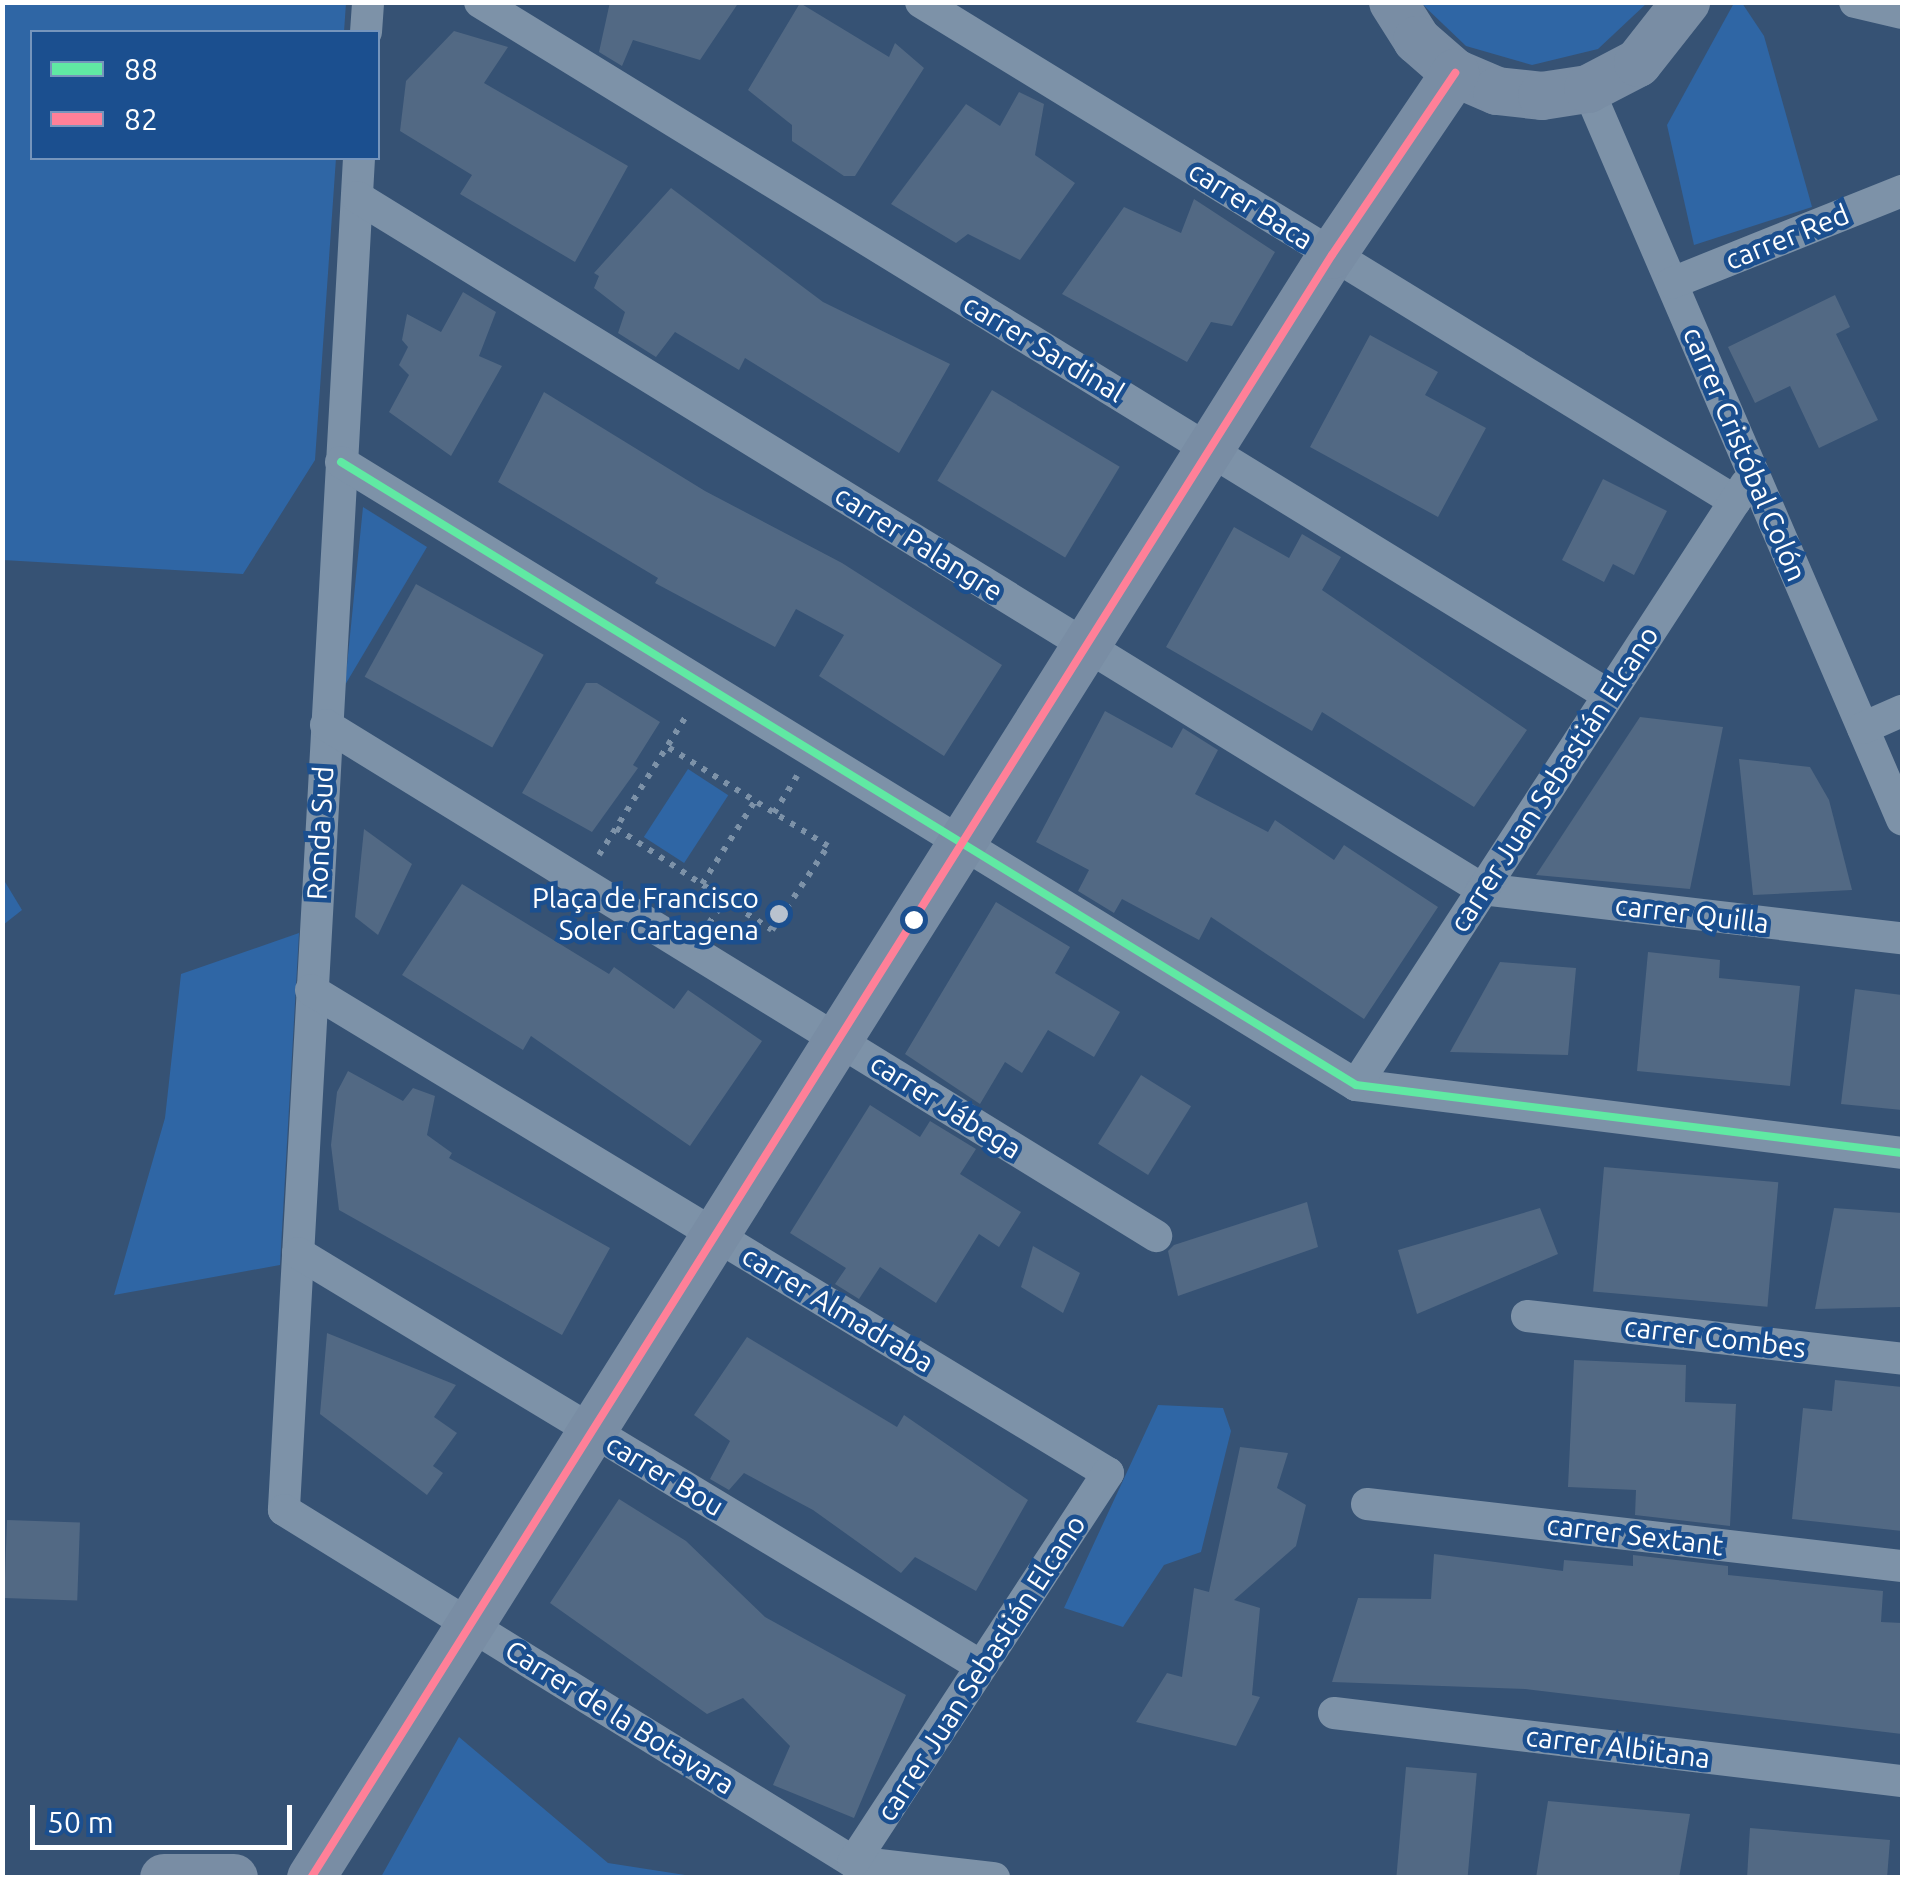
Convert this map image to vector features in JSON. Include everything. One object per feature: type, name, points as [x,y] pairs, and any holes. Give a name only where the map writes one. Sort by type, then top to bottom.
[{"type":"street","points":[[366,30],[368,2]]},
{"type":"street","name":"carrer Sardinal","points":[[480,2],[1608,695]]},
{"type":"street","name":"carrer Baca","points":[[921,2],[1735,501]]},
{"type":"street","points":[[1393,2],[1418,40],[1455,73],[1520,95],[1588,89],[1638,63],[1686,2]]},
{"type":"street","points":[[1855,2],[1902,13]]},
{"type":"street","points":[[311,1878],[1332,255],[1455,73]]},
{"type":"street","name":"carrer Cristóbal Colón","points":[[1588,89],[1902,819]]},
{"type":"street","name":"Ronda Sud","points":[[284,1510],[359,160]]},
{"type":"street","name":"carrer Red","points":[[1672,283],[1902,192]]},
{"type":"street","name":"carrer Palangre","points":[[357,197],[1482,890]]},
{"type":"street","points":[[341,462],[1356,1084],[1902,1153]]},
{"type":"street","name":"carrer Juan Sebastián Elcano","points":[[1356,1084],[1753,473]]},
{"type":"street","points":[[1863,728],[1902,711]]},
{"type":"street","name":"carrer Jábega","points":[[326,725],[1156,1236]]},
{"type":"street","name":"carrer Quilla","points":[[1482,890],[1902,938]]},
{"type":"street","name":"carrer Almadraba","points":[[311,990],[1108,1474]]},
{"type":"street","name":"carrer Bou","points":[[298,1253],[981,1666]]},
{"type":"street","name":"carrer Combes","points":[[1527,1316],[1902,1358]]},
{"type":"street","name":"carrer Juan Sebastián Elcano","points":[[853,1862],[1108,1474]]},
{"type":"street","name":"carrer Sextant","points":[[1367,1504],[1902,1566]]},
{"type":"street","name":"Carrer de la Botavara","points":[[284,1510],[853,1862]]},
{"type":"street","name":"carrer Albitana","points":[[1334,1712],[1902,1781]]},
{"type":"street","points":[[853,1862],[994,1878]]},
{"type":"street","points":[[164,1878],[234,1878]]},
{"type":"path","points":[[666,746],[828,846],[772,930],[702,884],[616,828],[666,746]]},
{"type":"path","points":[[702,884],[755,801]]},
{"type":"shaded area","points":[[2,3],[346,3],[344,30],[30,30],[30,160],[336,160],[315,460],[243,574],[3,560]]},
{"type":"shaded area","points":[[1421,3],[1647,3],[1598,49],[1532,65],[1466,46]]},
{"type":"shaded area","points":[[1734,3],[1742,3],[1764,36],[1812,207],[1694,245],[1667,125]]},
{"type":"shaded area","points":[[363,507],[427,547],[345,685]]},
{"type":"shaded area","points":[[688,769],[728,795],[684,863],[644,837]]},
{"type":"shaded area","points":[[2,877],[22,910],[3,925],[2,925]]},
{"type":"shaded area","points":[[299,933],[280,1265],[114,1295],[165,1118],[181,974]]},
{"type":"shaded area","points":[[1158,1405],[1223,1408],[1231,1431],[1201,1552],[1164,1565],[1123,1627],[1064,1608]]},
{"type":"shaded area","points":[[459,1737],[608,1863],[698,1877],[381,1877]]},
{"type":"building","points":[[610,2],[739,2],[700,60],[633,40],[622,66],[599,52]]},
{"type":"building","points":[[800,3],[889,57],[895,43],[924,68],[855,176],[844,176],[792,141],[792,125],[748,90]]},
{"type":"building","points":[[454,31],[508,47],[484,83],[628,166],[575,262],[460,194],[472,175],[400,131],[406,81]]},
{"type":"building","points":[[1019,92],[1044,104],[1035,155],[1075,183],[1020,260],[968,234],[956,243],[891,204],[966,104],[1000,126]]},
{"type":"building","points":[[671,188],[823,302],[950,364],[899,453],[745,358],[739,370],[675,332],[656,357],[618,333],[625,312],[594,288],[599,276],[594,273]]},
{"type":"building","points":[[1194,199],[1275,252],[1232,326],[1211,322],[1187,362],[1062,294],[1124,207],[1181,233]]},
{"type":"building","points":[[463,292],[496,312],[479,356],[502,366],[451,456],[389,412],[409,375],[399,365],[408,347],[402,340],[407,314],[441,332]]},
{"type":"building","points":[[1835,295],[1850,327],[1836,334],[1878,420],[1819,448],[1790,386],[1755,403],[1728,347]]},
{"type":"building","points":[[1370,335],[1438,372],[1425,395],[1486,428],[1438,517],[1310,447]]},
{"type":"building","points":[[992,390],[1120,467],[1065,558],[937,481]]},
{"type":"building","points":[[544,392],[705,491],[842,563],[1002,665],[944,756],[819,676],[844,635],[796,609],[775,647],[655,583],[658,578],[498,482]]},
{"type":"building","points":[[1603,479],[1667,511],[1634,575],[1613,564],[1604,582],[1562,560]]},
{"type":"building","points":[[1234,527],[1289,558],[1302,534],[1341,557],[1322,590],[1527,730],[1474,807],[1322,712],[1312,731],[1166,647]]},
{"type":"building","points":[[416,584],[544,655],[492,747],[365,677]]},
{"type":"building","points":[[586,683],[597,683],[660,722],[633,765],[638,768],[592,832],[522,793]]},
{"type":"building","points":[[1105,711],[1172,748],[1183,728],[1218,750],[1195,794],[1268,832],[1275,820],[1334,860],[1344,845],[1438,907],[1364,1019],[1211,917],[1199,940],[1122,899],[1114,913],[1078,891],[1089,870],[1036,842]]},
{"type":"building","points":[[1640,717],[1723,727],[1690,889],[1536,875]]},
{"type":"building","points":[[1739,759],[1810,767],[1829,800],[1852,890],[1753,895]]},
{"type":"building","points":[[364,829],[412,864],[378,935],[355,917]]},
{"type":"building","points":[[462,884],[609,974],[614,967],[674,1009],[688,990],[762,1041],[690,1146],[531,1036],[523,1050],[402,975]]},
{"type":"building","points":[[996,902],[1070,947],[1055,973],[1120,1012],[1094,1057],[1048,1030],[1022,1073],[1005,1062],[980,1104],[905,1054]]},
{"type":"building","points":[[1648,952],[1720,960],[1719,978],[1800,986],[1790,1086],[1637,1071]]},
{"type":"building","points":[[1500,962],[1576,968],[1568,1055],[1450,1052]]},
{"type":"building","points":[[1855,989],[1902,995],[1902,1110],[1841,1104]]},
{"type":"building","points":[[348,1071],[403,1101],[413,1088],[435,1096],[427,1135],[452,1153],[449,1158],[610,1248],[562,1335],[339,1210],[331,1145],[337,1092]]},
{"type":"building","points":[[1141,1075],[1191,1106],[1148,1175],[1098,1144]]},
{"type":"building","points":[[870,1105],[920,1137],[930,1121],[976,1149],[960,1174],[1021,1212],[999,1247],[979,1234],[936,1303],[880,1267],[859,1299],[835,1284],[846,1268],[790,1233]]},
{"type":"building","points":[[1604,1167],[1778,1182],[1767,1307],[1593,1292]]},
{"type":"building","points":[[1307,1202],[1318,1247],[1178,1296],[1168,1251],[1174,1245]]},
{"type":"building","points":[[1540,1208],[1558,1254],[1417,1314],[1398,1250]]},
{"type":"building","points":[[1834,1208],[1902,1213],[1902,1307],[1815,1309]]},
{"type":"building","points":[[1033,1246],[1080,1273],[1063,1313],[1021,1287]]},
{"type":"building","points":[[327,1333],[456,1385],[434,1417],[457,1433],[433,1466],[443,1473],[427,1495],[320,1414]]},
{"type":"building","points":[[747,1337],[897,1427],[904,1415],[1028,1500],[976,1591],[915,1557],[901,1573],[813,1510],[744,1473],[729,1490],[710,1479],[730,1441],[694,1415]]},
{"type":"building","points":[[1574,1360],[1686,1365],[1685,1402],[1736,1404],[1730,1526],[1635,1515],[1636,1490],[1568,1487]]},
{"type":"building","points":[[1835,1380],[1902,1387],[1902,1531],[1792,1519],[1803,1408],[1832,1411]]},
{"type":"building","points":[[1240,1447],[1288,1453],[1277,1488],[1306,1505],[1296,1546],[1234,1600],[1260,1608],[1252,1695],[1260,1697],[1236,1746],[1136,1722],[1167,1673],[1182,1677],[1194,1588],[1209,1592]]},
{"type":"building","points":[[619,1499],[686,1541],[765,1617],[906,1695],[854,1818],[773,1785],[790,1746],[743,1698],[707,1714],[550,1603]]},
{"type":"building","points":[[7,1520],[80,1523],[77,1601],[4,1598]]},
{"type":"building","points":[[1434,1554],[1563,1571],[1564,1560],[1633,1566],[1633,1555],[1728,1566],[1728,1575],[1883,1591],[1881,1622],[1902,1623],[1902,1734],[1525,1689],[1332,1682],[1358,1598],[1431,1599]]},
{"type":"building","points":[[1406,1767],[1477,1773],[1468,1878],[1396,1878]]},
{"type":"building","points":[[1548,1801],[1690,1814],[1679,1878],[1536,1878]]},
{"type":"building","points":[[1750,1828],[1890,1840],[1887,1878],[1747,1878]]},
{"type":"transit line","name":"82","points":[[311,1878],[1332,255],[1455,73]]},
{"type":"transit line","name":"88","points":[[341,462],[1356,1085],[1902,1153]]},
{"type":"place","name":"Plaça de Francisco Soler Cartagena","points":[[779,914]]}]
